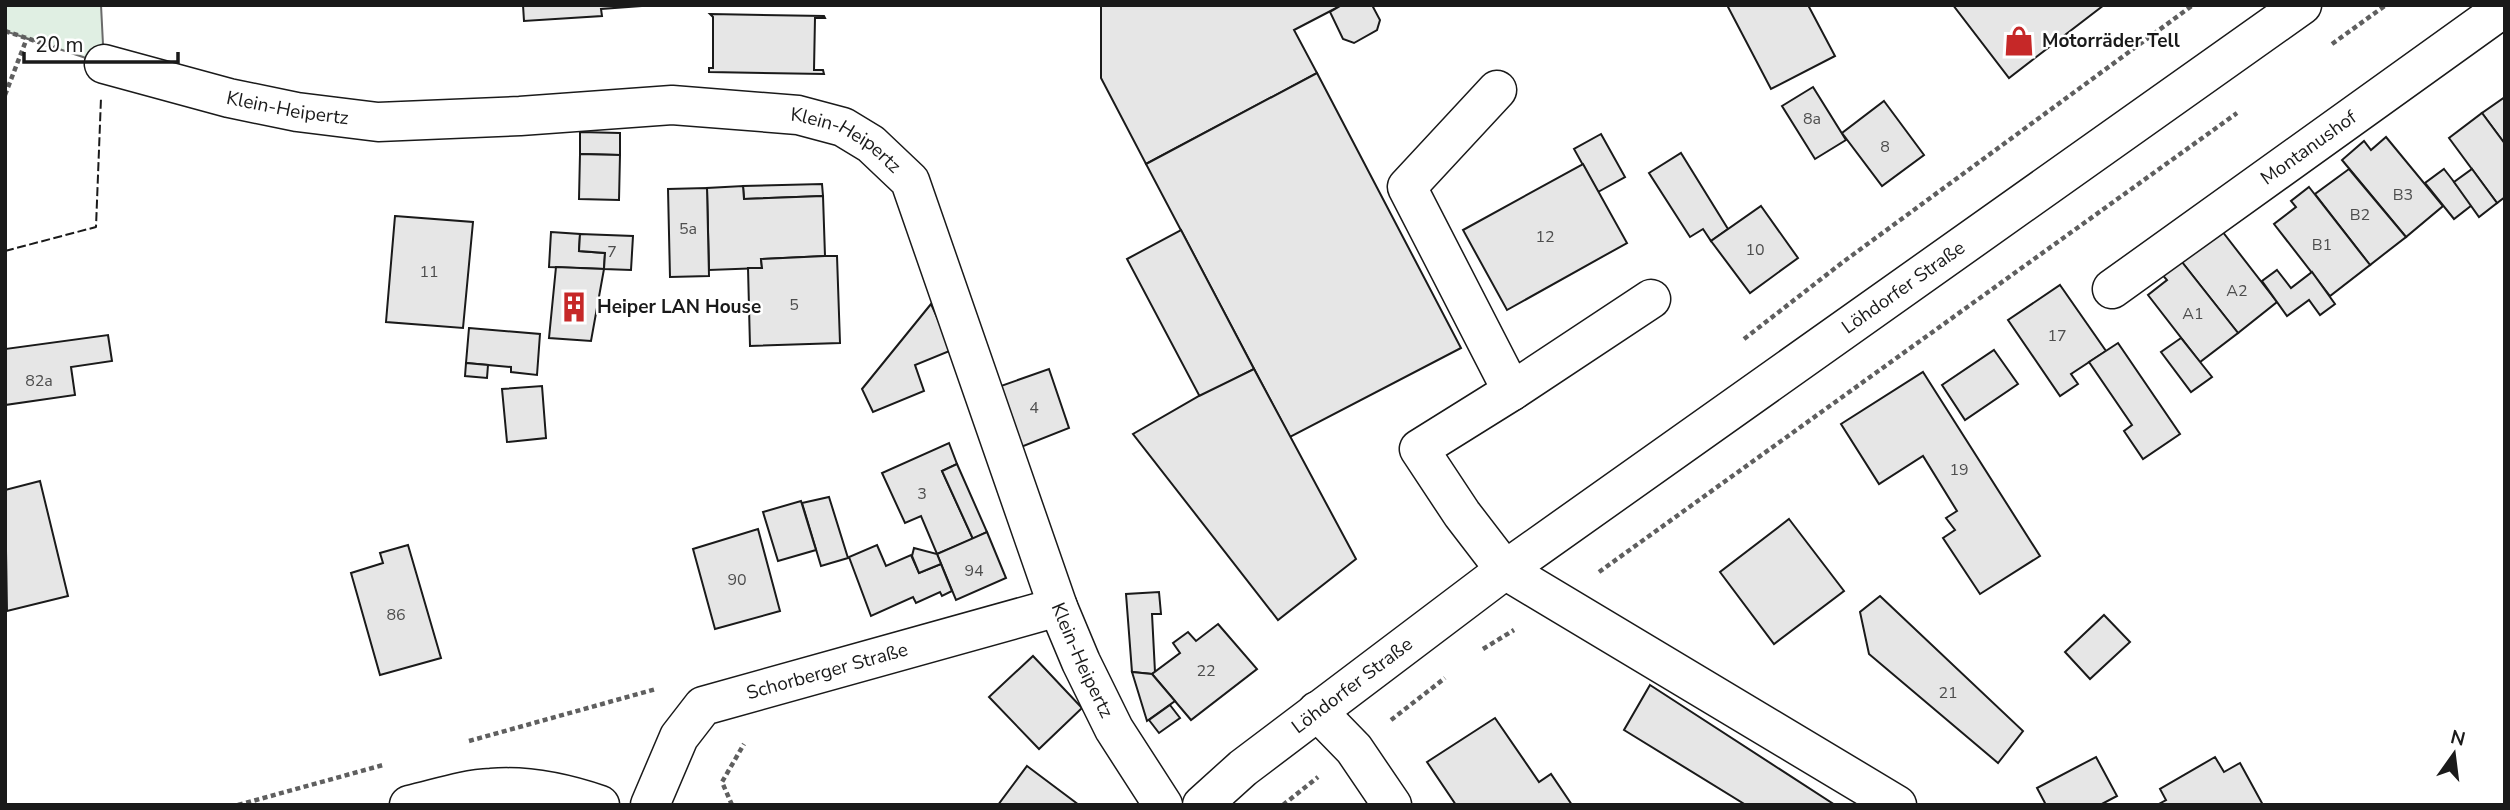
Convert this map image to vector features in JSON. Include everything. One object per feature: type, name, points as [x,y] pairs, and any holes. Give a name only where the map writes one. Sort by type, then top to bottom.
[{"type":"main road","name":"Löhdorfer Straße","points":[[1202,805],[1243,768],[1505,570],[2302,5]]},
{"type":"main road","name":"Montanushof","points":[[2112,289],[2505,7]]},
{"type":"main road","name":"Klein-Heipertz","points":[[104,64],[229,98],[297,112],[378,122],[679,105],[798,115],[843,127],[871,144],[910,181],[1058,607],[1114,729],[1163,805]]},
{"type":"main road","points":[[1497,90],[1407,187],[1512,391]]},
{"type":"main road","points":[[1651,299],[1419,449],[1462,514],[1505,570],[1897,805]]},
{"type":"main road","name":"Schorberger Straße","points":[[650,805],[679,737],[703,706],[1058,607]]},
{"type":"main road","points":[[1317,711],[1354,750],[1392,805]]},
{"type":"main road","points":[[409,805],[490,788],[542,790],[600,805]]},
{"type":"path","points":[[2329,46],[2386,5]]},
{"type":"path","points":[[5,32],[104,64]]},
{"type":"path","points":[[5,95],[27,38]]},
{"type":"path","points":[[1478,652],[1558,601],[2238,111]]},
{"type":"path","points":[[1283,805],[1447,677]]},
{"type":"green space","points":[[5,5],[101,5],[104,64],[5,31]]},
{"type":"building","points":[[523,5],[641,6],[601,9],[602,16],[524,21]]},
{"type":"building","points":[[1039,5],[1039,6],[951,6]]},
{"type":"building","points":[[1101,5],[1342,5],[1294,30],[1317,73],[1146,164],[1101,78]]},
{"type":"building","points":[[1342,5],[1372,5],[1380,20],[1377,30],[1354,43],[1343,39],[1330,12]]},
{"type":"building","points":[[1727,5],[1808,5],[1835,56],[1771,89]]},
{"type":"building","name":"Motorräder Tell","points":[[1953,5],[2104,5],[2009,78]]},
{"type":"building","points":[[710,14],[824,16],[825,18],[815,18],[814,70],[823,70],[824,74],[709,72],[709,68],[713,68],[713,17]]},
{"type":"building","points":[[1317,73],[1461,348],[1290,437],[1146,164]]},
{"type":"building","points":[[1813,87],[1846,140],[1815,159],[1782,106]]},
{"type":"building","points":[[2505,97],[2505,144],[2482,113]]},
{"type":"building","points":[[1884,101],[1924,155],[1882,186],[1842,133]]},
{"type":"building","points":[[2482,113],[2505,144],[2505,197],[2497,203],[2449,138]]},
{"type":"building","points":[[580,132],[620,133],[620,155],[580,154]]},
{"type":"building","points":[[1601,134],[1625,177],[1598,192],[1574,149]]},
{"type":"building","points":[[2386,137],[2443,206],[2406,237],[2342,160],[2364,141],[2371,150]]},
{"type":"building","points":[[1681,153],[1728,229],[1711,241],[1703,229],[1690,237],[1649,173]]},
{"type":"building","points":[[580,154],[620,155],[619,200],[579,199]]},
{"type":"building","points":[[1583,164],[1627,243],[1507,310],[1463,230]]},
{"type":"building","points":[[2349,169],[2406,237],[2370,265],[2315,194]]},
{"type":"building","points":[[2444,169],[2472,205],[2454,219],[2425,183]]},
{"type":"building","points":[[2472,169],[2497,203],[2479,217],[2454,182]]},
{"type":"building","points":[[822,184],[823,196],[744,199],[743,186]]},
{"type":"building","points":[[743,186],[744,199],[823,196],[825,256],[761,259],[762,268],[709,270],[707,188]]},
{"type":"building","points":[[2309,187],[2370,265],[2330,296],[2274,224],[2296,207],[2291,201]]},
{"type":"building","points":[[707,188],[709,276],[670,277],[668,189]]},
{"type":"building","points":[[1761,206],[1798,258],[1750,293],[1711,241]]},
{"type":"building","points":[[395,216],[473,222],[463,328],[386,322]]},
{"type":"building","points":[[1181,230],[1254,369],[1200,397],[1127,259]]},
{"type":"building","points":[[2222,231],[2277,302],[2238,333],[2178,257]]},
{"type":"building","points":[[551,232],[580,234],[579,251],[605,253],[604,269],[549,267]]},
{"type":"building","points":[[580,234],[633,236],[631,270],[604,269],[605,253],[579,251]]},
{"type":"building","points":[[837,256],[840,343],[750,346],[748,268],[762,268],[761,259]]},
{"type":"building","points":[[2178,257],[2238,333],[2200,362],[2148,295],[2167,280],[2159,271]]},
{"type":"building","name":"Heiper LAN House","points":[[556,267],[604,269],[591,341],[549,338]]},
{"type":"building","points":[[2277,270],[2291,288],[2312,272],[2335,304],[2320,315],[2309,300],[2287,316],[2262,281]]},
{"type":"building","points":[[2060,285],[2106,351],[2071,374],[2078,384],[2060,396],[2008,320]]},
{"type":"building","points":[[931,304],[952,350],[915,365],[924,391],[873,412],[862,389]]},
{"type":"building","points":[[469,328],[540,334],[537,375],[511,372],[511,367],[466,363]]},
{"type":"building","points":[[108,335],[112,361],[71,367],[75,395],[5,405],[5,349]]},
{"type":"building","points":[[2181,338],[2212,377],[2191,392],[2161,352]]},
{"type":"building","points":[[2118,343],[2180,434],[2143,459],[2124,431],[2132,425],[2089,362]]},
{"type":"building","points":[[1994,350],[2018,384],[1965,420],[1942,385]]},
{"type":"building","points":[[466,363],[488,365],[487,378],[465,376]]},
{"type":"building","points":[[1049,369],[1069,428],[1021,447],[998,387]]},
{"type":"building","points":[[1254,369],[1356,559],[1278,620],[1133,434],[1199,396]]},
{"type":"building","points":[[1923,372],[2040,556],[1980,594],[1943,538],[1955,530],[1946,518],[1957,511],[1923,456],[1879,484],[1841,424]]},
{"type":"building","points":[[542,386],[546,438],[507,442],[502,389]]},
{"type":"building","points":[[949,443],[957,464],[942,471],[973,539],[937,554],[921,516],[905,523],[882,473]]},
{"type":"building","points":[[957,464],[987,532],[973,539],[942,471]]},
{"type":"building","points":[[40,481],[68,596],[7,611],[5,490]]},
{"type":"building","points":[[829,497],[848,558],[821,566],[802,503]]},
{"type":"building","points":[[801,501],[816,550],[778,561],[763,512]]},
{"type":"building","points":[[1789,519],[1844,591],[1774,644],[1720,572]]},
{"type":"building","points":[[758,529],[780,611],[715,629],[693,549]]},
{"type":"building","points":[[987,532],[1006,578],[956,600],[937,554]]},
{"type":"building","points":[[408,545],[441,658],[380,675],[351,573],[383,563],[380,553]]},
{"type":"building","points":[[877,545],[886,566],[911,555],[919,573],[941,564],[952,591],[942,596],[940,592],[916,603],[913,597],[871,616],[849,557]]},
{"type":"building","points":[[914,548],[937,554],[941,564],[919,573],[912,556]]},
{"type":"building","points":[[1159,592],[1161,614],[1152,614],[1155,672],[1132,672],[1126,594]]},
{"type":"building","points":[[1880,596],[2023,731],[1998,763],[1869,654],[1860,612]]},
{"type":"building","points":[[2104,615],[2130,642],[2090,679],[2065,652]]},
{"type":"building","points":[[1218,624],[1257,669],[1191,720],[1152,674],[1180,653],[1173,643],[1188,632],[1196,641]]},
{"type":"building","points":[[1033,656],[1082,708],[1039,749],[989,697]]},
{"type":"building","points":[[1132,672],[1152,674],[1175,701],[1147,721]]},
{"type":"building","points":[[1650,685],[1835,805],[1746,805],[1624,730]]},
{"type":"building","points":[[1170,705],[1180,718],[1159,733],[1149,720]]},
{"type":"building","points":[[1495,718],[1539,782],[1551,774],[1572,805],[1456,805],[1427,762]]},
{"type":"building","points":[[2096,757],[2117,796],[2100,805],[2046,805],[2037,788]]},
{"type":"building","points":[[2215,757],[2224,772],[2240,763],[2263,805],[2157,805],[2166,800],[2160,789]]},
{"type":"building","points":[[1027,766],[1079,805],[998,805]]},
{"type":"fence","points":[[5,251],[96,227],[101,98]]},
{"type":"place","name":"Motorräder Tell","points":[[2019,41]]},
{"type":"place","name":"Heiper LAN House","points":[[574,307]]}]
